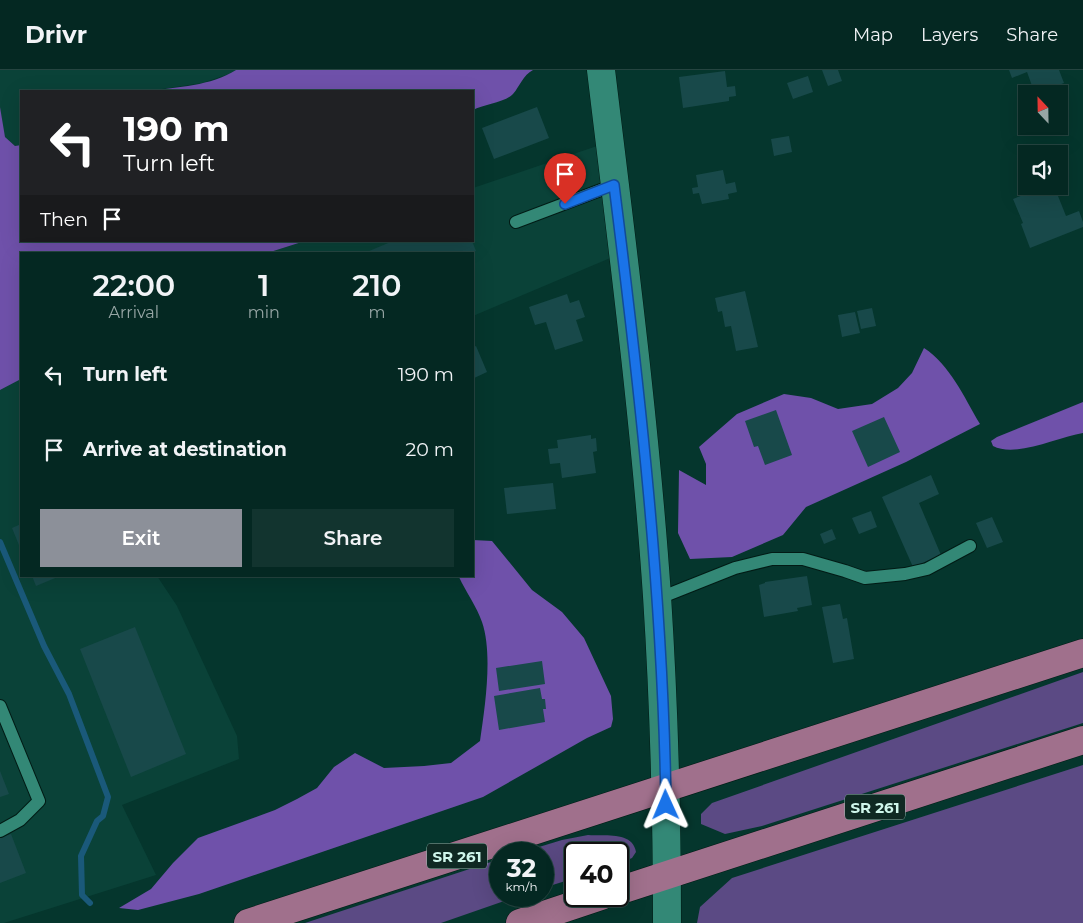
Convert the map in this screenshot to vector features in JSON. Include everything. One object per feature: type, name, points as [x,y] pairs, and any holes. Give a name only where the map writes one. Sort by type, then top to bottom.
[{"type":"main road","name":"SR 261","points":[[248,923],[1083,653]]},
{"type":"main road","name":"SR 261","points":[[629,887],[1083,740]]},
{"type":"main road","points":[[520,923],[568,907]]},
{"type":"street","points":[[601,70],[642,417],[657,598],[665,788],[667,923]]},
{"type":"lane","points":[[516,222],[614,185]]},
{"type":"lane","points":[[657,598],[735,568],[772,560],[803,560],[865,578],[905,574],[926,569],[970,546]]},
{"type":"lane","points":[[0,706],[39,802],[20,820],[0,831]]},
{"type":"shaded area","points":[[0,70],[236,70],[202,83],[156,90],[20,90],[20,145],[15,146],[5,137],[0,107]]},
{"type":"shaded area","points":[[236,70],[533,70],[510,97],[474,110],[474,90],[157,90],[205,83]]},
{"type":"shaded area","points":[[0,107],[5,137],[15,146],[20,145],[20,242],[302,242],[270,252],[20,252],[20,380],[0,390]]},
{"type":"shaded area","points":[[597,146],[615,256],[474,316],[474,252],[270,252],[302,242],[474,242],[474,188]]},
{"type":"shaded area","points":[[924,348],[949,372],[980,424],[906,462],[806,507],[783,535],[732,557],[690,559],[678,533],[679,470],[706,485],[706,464],[699,447],[737,414],[784,394],[811,398],[838,409],[872,404],[898,388],[912,373]]},
{"type":"shaded area","points":[[20,380],[20,577],[158,577],[177,606],[237,736],[239,759],[122,805],[156,875],[4,923],[0,923],[0,390]]},
{"type":"shaded area","points":[[1083,402],[1083,433],[1037,446],[1013,450],[993,446],[991,441],[997,437]]},
{"type":"shaded area","points":[[474,540],[492,541],[532,590],[562,612],[584,638],[611,696],[613,719],[611,727],[587,738],[483,797],[199,894],[138,910],[119,908],[151,889],[198,838],[275,810],[297,799],[317,788],[334,767],[355,753],[384,768],[424,766],[451,763],[480,741],[488,665],[482,622],[459,577],[474,577]]},
{"type":"shaded area","points":[[1083,672],[1083,723],[762,826],[725,834],[701,824],[701,814],[712,803]]},
{"type":"shaded area","points":[[1083,765],[1083,923],[697,923],[700,907],[732,878]]},
{"type":"shaded area","points":[[588,835],[617,836],[624,838],[634,845],[636,852],[629,859],[629,842],[564,842],[564,881],[554,885],[554,842]]},
{"type":"shaded area","points":[[489,863],[489,906],[441,923],[305,923]]},
{"type":"building","points":[[822,70],[838,70],[842,81],[828,86]]},
{"type":"building","points":[[1009,70],[1059,70],[1064,83],[1059,85],[1032,85],[1027,72],[1012,78]]},
{"type":"building","points":[[725,71],[727,87],[735,86],[736,96],[729,97],[729,101],[683,108],[679,77]]},
{"type":"building","points":[[808,76],[813,92],[793,99],[787,83]]},
{"type":"building","points":[[537,107],[549,138],[494,159],[482,128]]},
{"type":"building","points":[[789,136],[792,152],[774,156],[771,139]]},
{"type":"building","points":[[723,170],[726,184],[735,182],[737,192],[728,194],[729,199],[702,204],[699,193],[693,194],[692,188],[698,187],[696,175]]},
{"type":"building","points":[[1023,195],[1058,195],[1066,216],[1079,211],[1083,227],[1030,248],[1021,224],[1023,223],[1013,199]]},
{"type":"building","points":[[391,242],[472,242],[476,251],[473,252],[367,252]]},
{"type":"building","points":[[745,291],[758,347],[736,351],[731,326],[725,327],[722,311],[718,312],[715,298]]},
{"type":"building","points":[[567,294],[570,303],[579,300],[585,317],[576,320],[583,341],[555,350],[546,322],[535,325],[529,307]]},
{"type":"building","points":[[872,308],[876,326],[861,329],[857,311]]},
{"type":"building","points":[[855,312],[860,333],[842,337],[838,315]]},
{"type":"building","points":[[476,346],[487,372],[474,378],[474,347]]},
{"type":"building","points":[[776,410],[792,455],[765,465],[758,446],[754,447],[745,421]]},
{"type":"building","points":[[884,417],[900,452],[868,467],[852,431]]},
{"type":"building","points":[[591,435],[591,439],[596,438],[597,451],[593,452],[596,473],[562,478],[560,463],[550,464],[548,449],[558,448],[557,440]]},
{"type":"building","points":[[931,475],[939,494],[919,503],[941,555],[913,567],[882,497]]},
{"type":"building","points":[[553,483],[556,509],[507,514],[504,488]]},
{"type":"building","points":[[871,511],[877,527],[859,534],[852,518]]},
{"type":"building","points":[[992,517],[1003,542],[987,548],[976,523]]},
{"type":"building","points":[[20,524],[20,548],[12,528]]},
{"type":"building","points":[[832,529],[836,539],[824,544],[820,534]]},
{"type":"building","points":[[807,576],[812,605],[797,608],[798,611],[764,617],[759,585],[765,582]]},
{"type":"building","points":[[32,577],[58,577],[36,586]]},
{"type":"building","points":[[840,604],[843,619],[847,618],[854,659],[833,663],[822,607]]},
{"type":"building","points":[[135,627],[186,754],[131,777],[80,649]]},
{"type":"building","points":[[542,661],[545,684],[499,691],[496,668]]},
{"type":"building","points":[[540,688],[542,699],[545,699],[546,709],[543,709],[545,722],[499,730],[494,696]]},
{"type":"building","points":[[0,771],[9,794],[0,797]]},
{"type":"building","points":[[11,834],[26,873],[0,883],[0,838]]},
{"type":"waterway","points":[[0,542],[44,646],[69,694],[108,797],[103,816],[97,821],[81,856],[82,895],[90,903]]},
{"type":"route","points":[[565,204],[614,185],[626,274],[650,506],[661,669],[666,805]]}]
